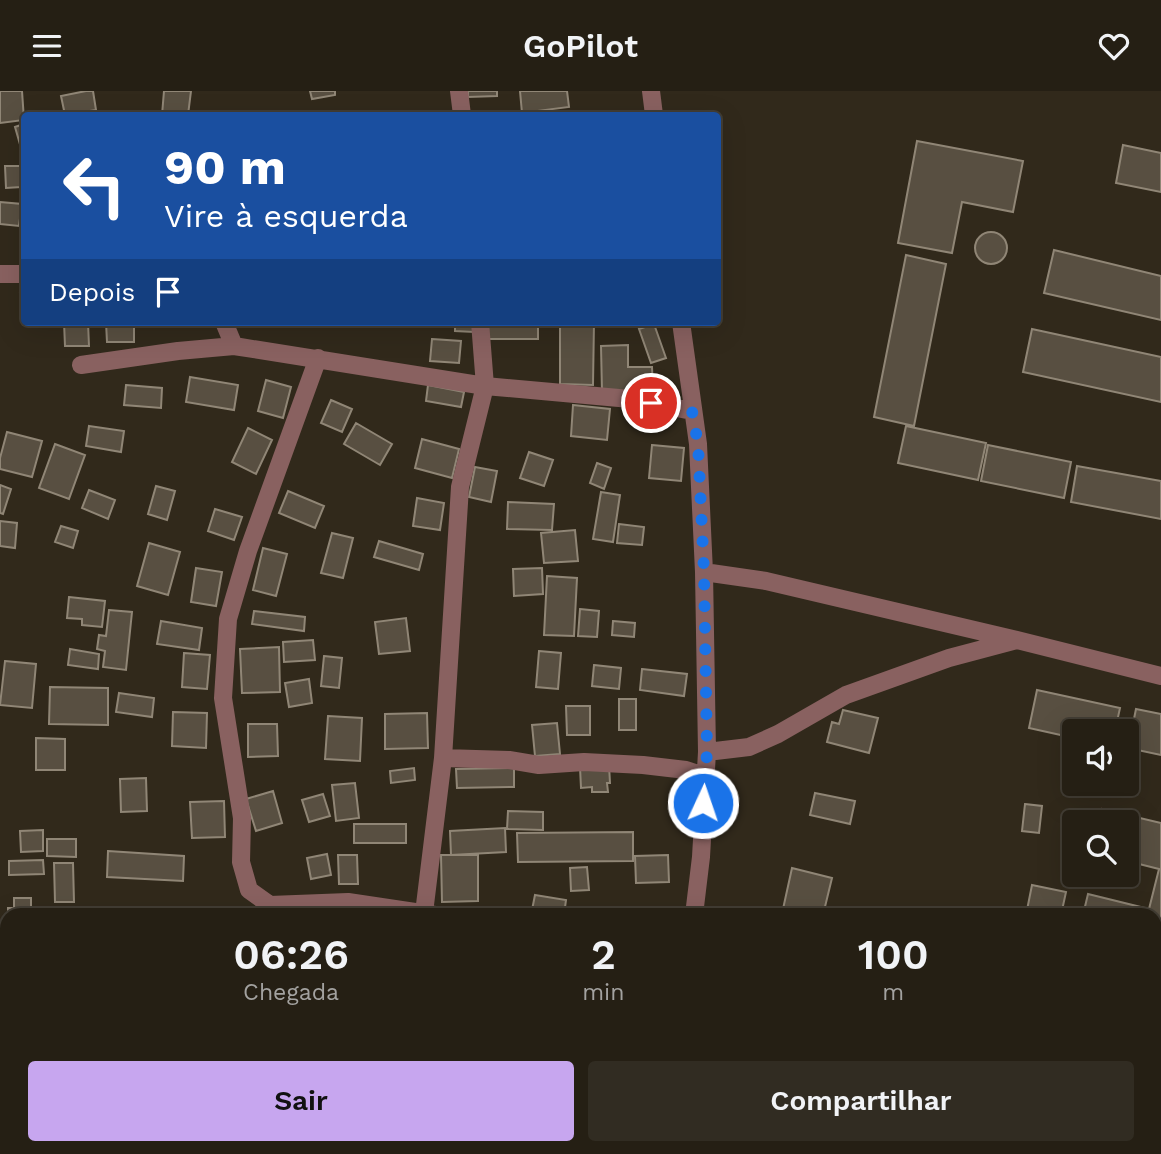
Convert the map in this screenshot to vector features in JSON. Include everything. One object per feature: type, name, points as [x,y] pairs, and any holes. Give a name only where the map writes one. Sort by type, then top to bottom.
[{"type":"street","points":[[460,91],[462,112]]},
{"type":"street","points":[[651,91],[654,112]]},
{"type":"street","points":[[0,274],[21,274]]},
{"type":"street","points":[[226,326],[234,346]]},
{"type":"street","points":[[430,908],[460,487],[485,386],[480,326]]},
{"type":"street","points":[[681,326],[698,444],[704,572],[707,752],[701,857],[695,908]]},
{"type":"street","points":[[81,365],[234,346],[318,358],[400,374],[485,386],[630,399],[692,411]]},
{"type":"street","points":[[318,358],[248,551],[228,619],[223,698],[242,818],[241,862],[249,890],[270,905],[348,902],[389,908]]},
{"type":"street","points":[[704,572],[766,581],[1161,676]]},
{"type":"street","points":[[707,752],[749,747],[778,734],[846,695],[950,658],[1017,640]]},
{"type":"street","points":[[443,758],[509,760],[539,765],[584,762],[643,765],[686,770],[704,776]]},
{"type":"building","points":[[0,91],[22,91],[23,112],[21,112],[21,120],[0,123]]},
{"type":"building","points":[[93,91],[96,110],[64,112],[61,96]]},
{"type":"building","points":[[164,91],[191,91],[188,112],[162,112]]},
{"type":"building","points":[[310,91],[335,91],[335,95],[312,99]]},
{"type":"building","points":[[468,91],[497,91],[497,96],[468,97]]},
{"type":"building","points":[[520,91],[567,91],[569,107],[522,112]]},
{"type":"building","points":[[21,125],[21,148],[15,127]]},
{"type":"building","points":[[917,141],[1023,161],[1013,212],[962,202],[952,253],[898,243]]},
{"type":"building","points":[[1123,145],[1161,153],[1161,192],[1116,183]]},
{"type":"building","points":[[5,166],[20,166],[21,187],[6,188]]},
{"type":"building","points":[[0,202],[21,204],[19,226],[0,224]]},
{"type":"building","points":[[991,232],[1002,237],[1007,248],[1002,259],[991,264],[980,259],[975,248],[980,237]]},
{"type":"building","points":[[1054,250],[1161,276],[1161,320],[1044,293]]},
{"type":"building","points":[[906,255],[946,264],[914,426],[874,417]]},
{"type":"building","points":[[64,326],[88,326],[89,346],[65,346]]},
{"type":"building","points":[[106,326],[134,326],[134,342],[107,342]]},
{"type":"building","points":[[455,326],[474,326],[474,332],[455,331]]},
{"type":"building","points":[[487,326],[538,326],[538,339],[487,339]]},
{"type":"building","points":[[560,326],[594,326],[593,385],[560,384]]},
{"type":"building","points":[[655,326],[666,358],[651,363],[639,329]]},
{"type":"building","points":[[1032,329],[1161,357],[1161,402],[1023,372]]},
{"type":"building","points":[[432,339],[461,341],[459,363],[430,361]]},
{"type":"building","points":[[628,345],[628,367],[652,367],[653,391],[602,392],[601,346]]},
{"type":"building","points":[[190,377],[238,385],[234,410],[186,402]]},
{"type":"building","points":[[266,380],[291,387],[283,418],[258,411]]},
{"type":"building","points":[[126,385],[162,388],[161,408],[124,405]]},
{"type":"building","points":[[428,385],[464,392],[461,407],[426,401]]},
{"type":"building","points":[[331,400],[352,409],[342,432],[321,423]]},
{"type":"building","points":[[573,405],[610,409],[607,440],[571,436]]},
{"type":"building","points":[[356,423],[392,444],[380,465],[344,444]]},
{"type":"building","points":[[89,426],[124,431],[121,452],[86,446]]},
{"type":"building","points":[[906,426],[986,443],[978,480],[898,463]]},
{"type":"building","points":[[248,428],[272,440],[256,474],[232,462]]},
{"type":"building","points":[[7,432],[42,441],[32,477],[0,469]]},
{"type":"building","points":[[422,439],[459,449],[452,478],[415,468]]},
{"type":"building","points":[[55,444],[85,455],[69,499],[39,488]]},
{"type":"building","points":[[652,445],[684,448],[681,481],[649,478]]},
{"type":"building","points":[[988,445],[1071,462],[1064,498],[981,481]]},
{"type":"building","points":[[529,452],[553,460],[544,486],[520,478]]},
{"type":"building","points":[[597,463],[611,468],[604,489],[590,483]]},
{"type":"building","points":[[1077,466],[1161,481],[1161,519],[1071,502]]},
{"type":"building","points":[[475,467],[497,471],[491,502],[469,497]]},
{"type":"building","points":[[0,485],[11,489],[3,514],[0,513]]},
{"type":"building","points":[[156,486],[175,491],[167,520],[148,514]]},
{"type":"building","points":[[89,490],[115,500],[108,519],[82,508]]},
{"type":"building","points":[[288,491],[324,506],[315,528],[279,513]]},
{"type":"building","points":[[601,492],[620,495],[613,542],[593,539]]},
{"type":"building","points":[[417,498],[444,503],[440,530],[413,526]]},
{"type":"building","points":[[508,502],[554,504],[552,530],[507,529]]},
{"type":"building","points":[[215,509],[242,517],[234,540],[208,531]]},
{"type":"building","points":[[0,521],[17,523],[15,548],[0,546]]},
{"type":"building","points":[[619,524],[644,527],[642,545],[617,543]]},
{"type":"building","points":[[61,526],[78,531],[73,548],[55,542]]},
{"type":"building","points":[[575,530],[578,561],[544,563],[541,533]]},
{"type":"building","points":[[332,533],[353,538],[343,578],[321,573]]},
{"type":"building","points":[[379,541],[423,554],[419,570],[374,557]]},
{"type":"building","points":[[149,543],[180,552],[168,595],[137,586]]},
{"type":"building","points":[[263,548],[287,554],[276,596],[253,590]]},
{"type":"building","points":[[196,568],[222,572],[216,606],[191,602]]},
{"type":"building","points":[[542,568],[543,594],[514,596],[513,569]]},
{"type":"building","points":[[547,576],[577,578],[574,636],[544,635]]},
{"type":"building","points":[[69,597],[105,601],[102,627],[82,625],[82,619],[67,618]]},
{"type":"building","points":[[580,609],[599,611],[597,637],[578,636]]},
{"type":"building","points":[[109,610],[132,612],[126,670],[103,667],[105,651],[97,649],[99,635],[106,636]]},
{"type":"building","points":[[254,611],[305,617],[304,631],[252,624]]},
{"type":"building","points":[[406,618],[410,651],[379,654],[375,622]]},
{"type":"building","points":[[161,621],[202,628],[199,650],[157,644]]},
{"type":"building","points":[[613,621],[635,623],[634,637],[612,635]]},
{"type":"building","points":[[313,640],[315,660],[284,662],[283,642]]},
{"type":"building","points":[[279,647],[280,692],[242,693],[240,649]]},
{"type":"building","points":[[70,649],[99,654],[98,669],[68,665]]},
{"type":"building","points":[[539,651],[561,653],[558,689],[536,687]]},
{"type":"building","points":[[184,653],[210,655],[207,689],[182,687]]},
{"type":"building","points":[[324,656],[342,658],[339,688],[321,686]]},
{"type":"building","points":[[5,661],[36,664],[32,708],[0,705]]},
{"type":"building","points":[[594,665],[621,668],[619,689],[592,686]]},
{"type":"building","points":[[642,669],[687,674],[684,696],[640,690]]},
{"type":"building","points":[[309,679],[312,703],[289,707],[285,683]]},
{"type":"building","points":[[50,687],[108,688],[108,725],[49,724]]},
{"type":"building","points":[[1037,690],[1120,708],[1118,719],[1062,719],[1062,735],[1029,728]]},
{"type":"building","points":[[119,693],[154,698],[152,717],[116,712]]},
{"type":"building","points":[[619,699],[636,699],[636,730],[619,730]]},
{"type":"building","points":[[566,706],[590,706],[590,735],[567,735]]},
{"type":"building","points":[[1136,709],[1161,714],[1161,755],[1139,750],[1139,719],[1134,719]]},
{"type":"building","points":[[843,710],[878,718],[869,753],[827,742],[832,722],[839,724]]},
{"type":"building","points":[[173,712],[207,713],[206,748],[172,746]]},
{"type":"building","points":[[427,713],[428,748],[385,749],[385,714]]},
{"type":"building","points":[[328,716],[362,718],[360,761],[325,759]]},
{"type":"building","points":[[557,723],[560,754],[535,756],[532,725]]},
{"type":"building","points":[[248,724],[277,724],[278,756],[248,757]]},
{"type":"building","points":[[36,738],[65,739],[65,770],[36,770]]},
{"type":"building","points":[[609,765],[608,792],[592,792],[592,787],[581,788],[580,767]]},
{"type":"building","points":[[414,768],[415,780],[391,783],[390,771]]},
{"type":"building","points":[[514,768],[514,787],[457,788],[456,769]]},
{"type":"building","points":[[146,778],[147,811],[121,812],[120,779]]},
{"type":"building","points":[[355,783],[359,818],[336,821],[332,785]]},
{"type":"building","points":[[273,791],[282,823],[256,831],[246,799]]},
{"type":"building","points":[[815,793],[855,801],[850,824],[810,815]]},
{"type":"building","points":[[323,794],[330,816],[309,822],[302,800]]},
{"type":"building","points":[[224,801],[225,837],[192,838],[190,802]]},
{"type":"building","points":[[1025,804],[1042,806],[1039,833],[1022,831]]},
{"type":"building","points":[[508,811],[543,812],[543,830],[507,829]]},
{"type":"building","points":[[1139,818],[1161,823],[1161,908],[1149,908],[1159,869],[1139,864]]},
{"type":"building","points":[[354,824],[406,824],[406,843],[354,843]]},
{"type":"building","points":[[505,828],[506,852],[451,855],[450,831]]},
{"type":"building","points":[[43,830],[43,851],[21,852],[20,831]]},
{"type":"building","points":[[633,832],[633,861],[518,862],[517,833]]},
{"type":"building","points":[[47,839],[76,839],[76,857],[47,856]]},
{"type":"building","points":[[108,851],[184,856],[183,881],[107,877]]},
{"type":"building","points":[[327,854],[331,875],[311,879],[307,858]]},
{"type":"building","points":[[338,855],[357,855],[358,884],[339,884]]},
{"type":"building","points":[[441,855],[478,855],[478,901],[442,902]]},
{"type":"building","points":[[668,855],[669,882],[636,883],[635,856]]},
{"type":"building","points":[[43,860],[44,874],[9,875],[9,861]]},
{"type":"building","points":[[54,863],[73,863],[74,902],[55,902]]},
{"type":"building","points":[[587,867],[589,890],[571,891],[570,868]]},
{"type":"building","points":[[792,868],[832,878],[825,908],[783,908]]},
{"type":"building","points":[[1032,885],[1066,892],[1063,908],[1027,908]]},
{"type":"building","points":[[1088,894],[1145,908],[1085,908]]},
{"type":"building","points":[[535,895],[566,900],[565,908],[532,908]]},
{"type":"building","points":[[14,898],[31,898],[31,908],[14,908]]},
{"type":"building","points":[[309,905],[335,908],[309,908]]},
{"type":"route","points":[[651,403],[692,411],[698,444],[704,572],[707,752],[703,803]]}]
